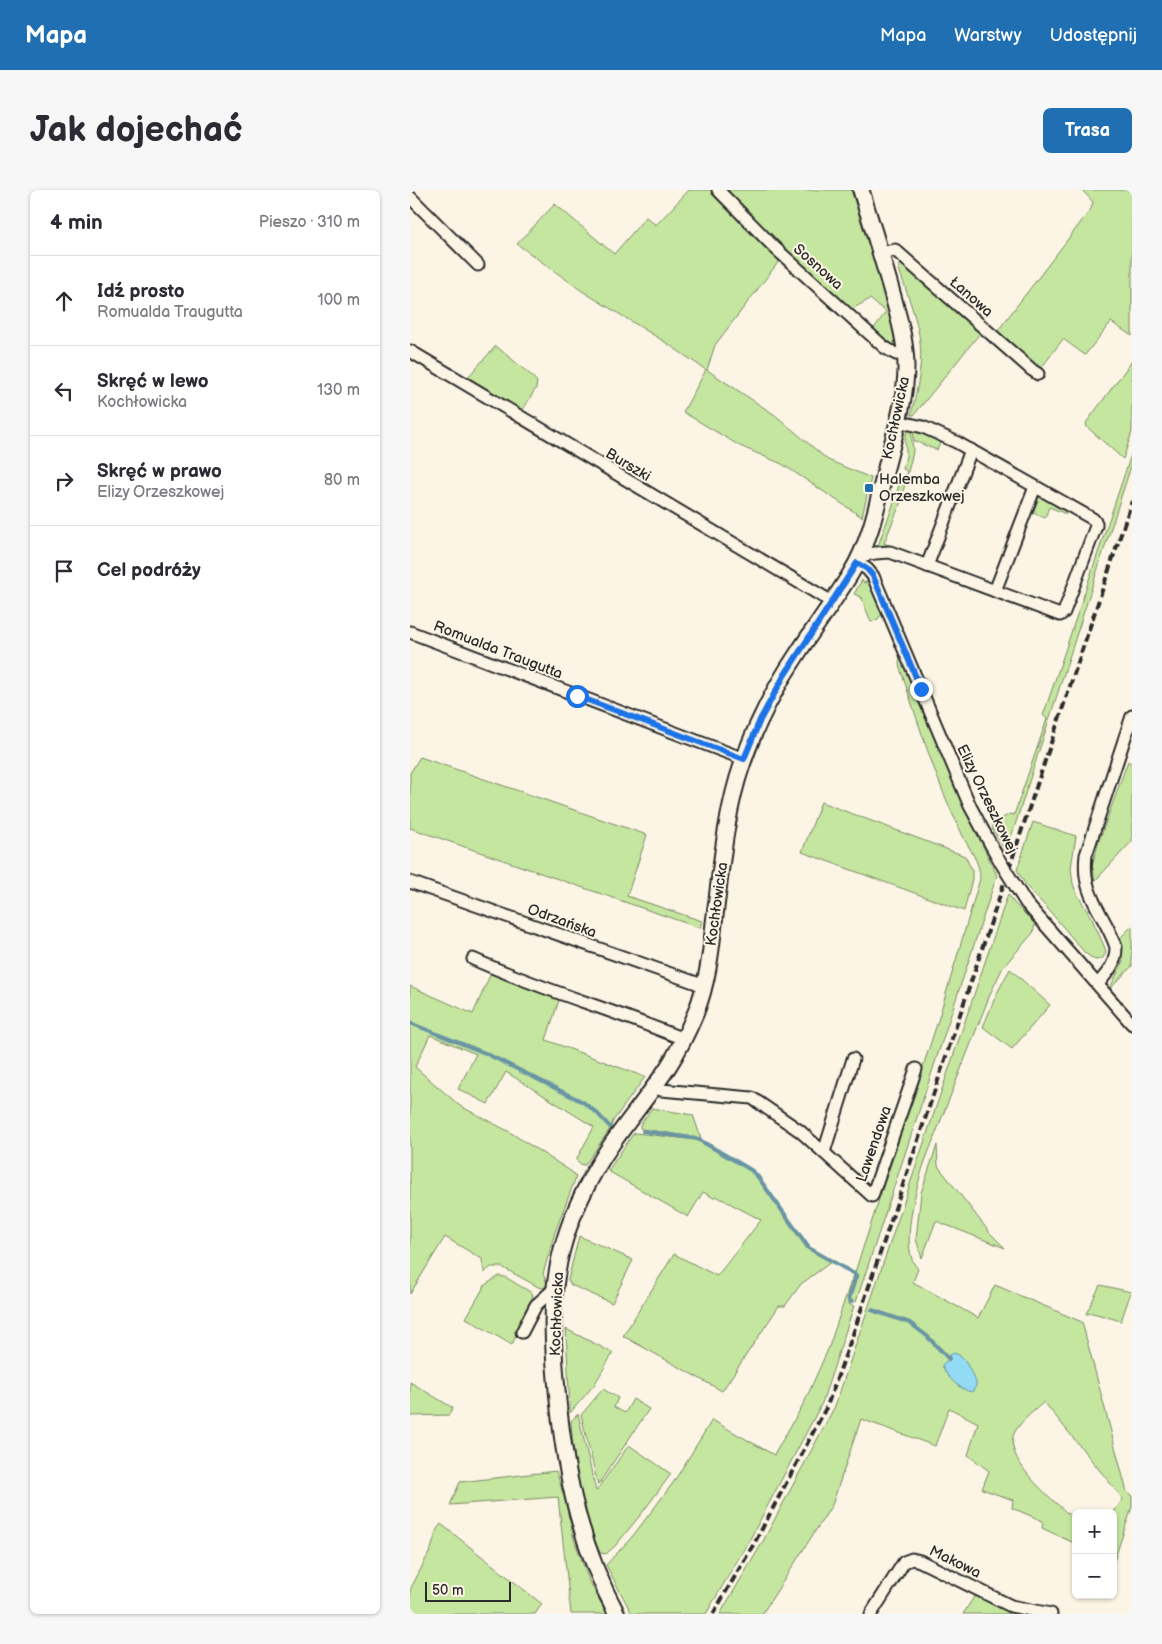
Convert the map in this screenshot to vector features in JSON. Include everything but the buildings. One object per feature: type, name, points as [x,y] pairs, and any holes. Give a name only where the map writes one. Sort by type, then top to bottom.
[{"type":"street","name":"Sosnowa","points":[[718,190],[774,247],[884,348],[896,354],[906,355]]},
{"type":"street","name":"Kochłowicka","points":[[617,1614],[589,1553],[576,1512],[566,1468],[558,1402],[553,1329],[555,1288],[562,1247],[587,1186],[604,1157],[670,1064],[684,1039],[705,986],[728,826],[744,759],[773,695],[859,559],[872,523],[904,387],[906,355],[902,328],[861,190]]},
{"type":"street","points":[[410,197],[478,265]]},
{"type":"street","name":"Łanowa","points":[[880,253],[896,250],[1038,374]]},
{"type":"street","name":"Burszki","points":[[410,351],[832,602]]},
{"type":"street","points":[[859,559],[875,553],[890,552],[1060,615],[1064,612],[1096,523],[1093,519],[956,442],[923,427],[897,421]]},
{"type":"street","points":[[927,566],[971,450]]},
{"type":"street","points":[[995,590],[1036,487]]},
{"type":"street","name":"Elizy Orzeszkowej","points":[[859,559],[873,576],[970,806],[1001,863],[1026,903],[1132,1024]]},
{"type":"street","name":"Romualda Traugutta","points":[[410,632],[744,759]]},
{"type":"street","points":[[1098,984],[1113,966],[1116,957],[1116,947],[1086,883],[1084,869],[1086,855],[1132,716]]},
{"type":"street","name":"Odrzańska","points":[[410,882],[705,986]]},
{"type":"street","points":[[473,960],[684,1039]]},
{"type":"street","points":[[824,1152],[853,1059]]},
{"type":"street","name":"Lawendowa","points":[[654,1086],[661,1090],[752,1098],[800,1131],[872,1196],[916,1069]]},
{"type":"street","points":[[522,1332],[536,1305],[555,1288]]},
{"type":"street","name":"Makowa","points":[[871,1614],[904,1562],[912,1560],[920,1561],[1011,1606],[1051,1614]]},
{"type":"green space","points":[[689,190],[712,190],[780,260],[715,345],[707,370],[775,415],[828,460],[871,478],[862,517],[782,464],[740,446],[683,412],[706,370],[668,344],[582,291],[517,244],[555,204],[614,254],[646,217],[656,225]]},
{"type":"green space","points":[[726,190],[851,190],[898,336],[898,341],[895,345],[886,343],[872,331],[886,312],[870,299],[850,310],[777,242]]},
{"type":"green space","points":[[1082,190],[1132,190],[1132,336],[1111,322],[1085,355],[1063,339],[1039,371],[996,333],[1091,209],[1093,202]]},
{"type":"green space","points":[[899,264],[907,266],[981,332],[914,415],[911,415],[921,355],[915,318]]},
{"type":"green space","points":[[496,346],[537,382],[536,388],[521,413],[465,380]]},
{"type":"green space","points":[[1132,361],[1132,432],[1123,459],[1087,427],[1086,423]]},
{"type":"green space","points":[[911,428],[913,452],[900,504],[884,543],[896,548],[878,546],[899,484],[903,485],[907,471],[903,469],[906,456],[905,437]]},
{"type":"green space","points":[[913,430],[942,439],[937,450],[914,441]]},
{"type":"green space","points":[[1132,452],[1132,463],[1007,850],[1005,850],[993,830],[992,824],[1010,814],[1014,815],[1047,719],[1043,715]]},
{"type":"green space","points":[[1042,495],[1067,510],[1066,514],[1049,507],[1045,518],[1033,513],[1039,497]]},
{"type":"green space","points":[[867,579],[883,613],[878,619],[871,622],[861,597],[854,594],[862,580],[864,583],[867,582]]},
{"type":"green space","points":[[900,658],[905,661],[963,805],[997,875],[856,1302],[850,1299],[858,1275],[855,1272],[937,1024],[980,879],[976,861],[952,814],[935,772],[899,665]]},
{"type":"green space","points":[[420,757],[647,835],[627,896],[702,921],[700,928],[410,828],[410,773]]},
{"type":"green space","points":[[1128,761],[1132,764],[1132,841],[1095,881],[1092,865]]},
{"type":"green space","points":[[821,802],[965,856],[972,870],[972,879],[964,911],[802,852]]},
{"type":"green space","points":[[1033,822],[1076,836],[1071,868],[1073,884],[1105,948],[1106,953],[1102,959],[1095,960],[1085,953],[1027,887],[1017,870]]},
{"type":"green space","points":[[1008,894],[1014,903],[1035,924],[1033,933],[1003,967],[991,992],[925,1161],[914,1200],[909,1232],[912,1260],[918,1269],[913,1282],[978,1318],[995,1285],[1082,1322],[1127,1492],[1132,1496],[1132,1507],[1117,1552],[1116,1509],[1123,1499],[1044,1402],[1018,1427],[1013,1436],[1013,1447],[1017,1459],[1035,1482],[1072,1517],[1072,1542],[1042,1528],[1043,1521],[1012,1508],[1013,1500],[982,1489],[989,1471],[968,1455],[978,1423],[949,1408],[935,1446],[861,1419],[832,1505],[762,1614],[720,1614],[761,1545],[835,1406]],"holes":[[[949,1359],[966,1363],[970,1373],[959,1387],[944,1370],[943,1365]]]},
{"type":"green space","points":[[1132,926],[1132,966],[1109,990],[1123,961],[1118,940]]},
{"type":"green space","points":[[1010,969],[1050,1005],[1012,1049],[983,1027],[997,993]]},
{"type":"green space","points":[[491,973],[560,997],[546,1040],[645,1077],[613,1121],[610,1129],[585,1165],[582,1165],[576,1160],[594,1127],[506,1072],[488,1104],[458,1089],[476,1054],[430,1035],[415,1067],[460,1106],[508,1131],[572,1172],[576,1177],[555,1232],[543,1274],[547,1283],[546,1287],[540,1288],[502,1267],[491,1267],[484,1273],[482,1259],[445,1237],[410,1294],[410,986],[473,1014]]},
{"type":"green space","points":[[652,1108],[693,1115],[701,1138],[640,1128],[640,1125]]},
{"type":"green space","points":[[633,1134],[696,1140],[749,1170],[759,1180],[807,1249],[831,1262],[801,1284],[785,1306],[779,1306],[722,1391],[623,1336],[674,1254],[717,1276],[761,1220],[716,1196],[714,1198],[703,1192],[688,1217],[608,1171]]},
{"type":"green space","points":[[937,1145],[938,1166],[990,1233],[1005,1248],[936,1221],[922,1258],[916,1239],[921,1193]]},
{"type":"green space","points":[[579,1236],[633,1260],[612,1303],[571,1285],[568,1280]]},
{"type":"green space","points":[[853,1275],[847,1299],[850,1305],[854,1306],[822,1403],[750,1539],[706,1614],[632,1614],[606,1565],[632,1537],[673,1483],[712,1420],[774,1455],[805,1401],[829,1347]]},
{"type":"green space","points":[[499,1276],[505,1277],[532,1293],[533,1296],[512,1345],[466,1318],[485,1285]]},
{"type":"green space","points":[[1100,1285],[1131,1292],[1121,1321],[1093,1313],[1086,1314]]},
{"type":"green space","points":[[566,1329],[613,1353],[594,1385],[570,1413]]},
{"type":"green space","points":[[410,1382],[453,1408],[449,1415],[410,1416]]},
{"type":"green space","points":[[603,1389],[618,1398],[614,1407],[625,1413],[633,1399],[649,1409],[598,1485],[581,1415]]},
{"type":"green space","points":[[578,1414],[596,1491],[629,1445],[671,1474],[616,1545],[606,1554],[600,1553],[594,1538],[580,1488],[571,1421]]},
{"type":"green space","points":[[556,1471],[574,1539],[589,1581],[607,1614],[571,1614],[558,1497],[450,1505],[460,1482]]},
{"type":"green space","points":[[441,1524],[542,1604],[535,1614],[410,1614],[410,1590],[431,1549],[437,1529]]},
{"type":"green space","points":[[977,1592],[1029,1614],[963,1614]]},
{"type":"water","points":[[954,1353],[962,1357],[976,1382],[972,1392],[958,1386],[944,1370],[942,1365]]},
{"type":"waterway","points":[[410,1023],[485,1053],[583,1102],[610,1127]]},
{"type":"waterway","points":[[643,1131],[698,1139],[751,1170],[809,1248],[856,1275],[849,1299],[851,1302]]},
{"type":"waterway","points":[[872,1310],[910,1323],[927,1336],[949,1359]]},
{"type":"railway","points":[[713,1614],[755,1542],[827,1406],[853,1334],[1132,501]]},
{"type":"place","name":"Halemba Orzeszkowej","points":[[869,488]]},
{"type":"route","points":[[577,696],[744,759],[760,720],[773,695],[857,563],[867,569],[873,576],[921,689]]}]
